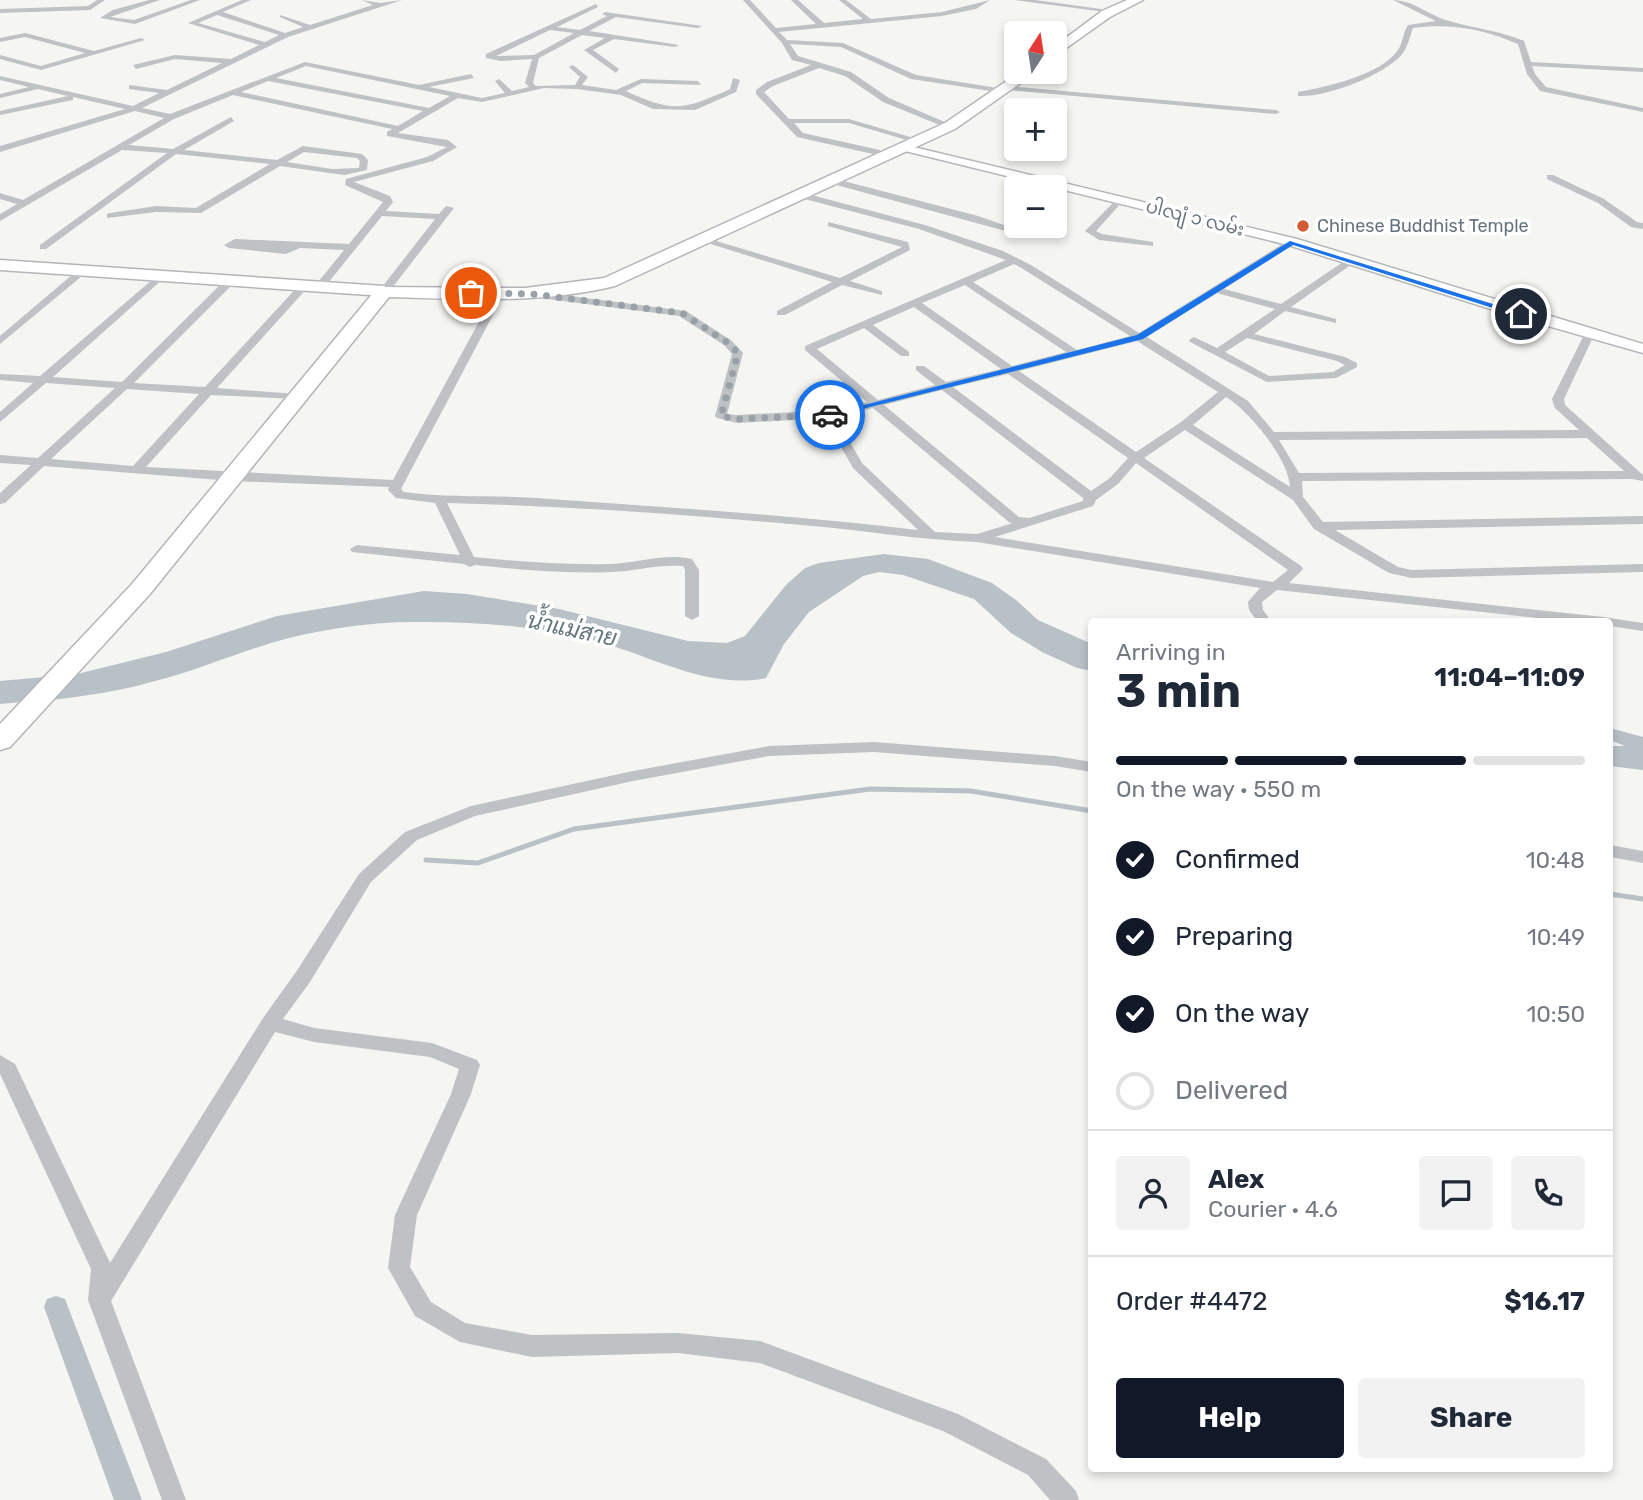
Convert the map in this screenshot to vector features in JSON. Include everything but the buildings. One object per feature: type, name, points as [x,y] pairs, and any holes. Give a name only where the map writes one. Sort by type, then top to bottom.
[{"type":"highway","points":[[1068,43],[1113,11],[1137,0]]},
{"type":"highway","points":[[0,741],[141,589],[384,291],[532,294],[610,282],[912,145],[950,126],[1013,84]]},
{"type":"main road","points":[[0,265],[384,291]]},
{"type":"street","points":[[90,8],[102,0]]},
{"type":"street","points":[[157,0],[124,8],[103,18],[135,22],[197,0]]},
{"type":"street","points":[[246,0],[191,23],[263,44]]},
{"type":"street","points":[[365,0],[380,5]]},
{"type":"street","points":[[2,147],[133,109],[285,34],[399,0]]},
{"type":"street","points":[[746,0],[785,42],[795,58],[848,74],[886,100],[950,126]]},
{"type":"street","points":[[794,0],[822,26]]},
{"type":"street","points":[[842,0],[871,22]]},
{"type":"street","points":[[774,30],[957,11],[974,8],[987,0]]},
{"type":"street","points":[[1017,0],[1072,2],[1113,11]]},
{"type":"street","points":[[1396,0],[1444,22],[1505,36],[1521,43],[1531,74],[1543,89],[1643,110]]},
{"type":"street","points":[[596,6],[489,56],[501,59],[536,57],[615,15]]},
{"type":"street","points":[[0,11],[124,8]]},
{"type":"street","points":[[586,11],[698,26]]},
{"type":"street","points":[[218,13],[285,34]]},
{"type":"street","points":[[282,16],[309,27]]},
{"type":"street","points":[[634,25],[645,19]]},
{"type":"street","points":[[1301,94],[1317,93],[1387,63],[1401,52],[1410,26],[1444,22]]},
{"type":"street","points":[[663,29],[674,23]]},
{"type":"street","points":[[549,28],[675,46]]},
{"type":"street","points":[[603,75],[616,71],[589,50],[623,31]]},
{"type":"street","points":[[0,40],[25,35],[95,53]]},
{"type":"street","points":[[641,40],[652,35]]},
{"type":"street","points":[[0,57],[41,68],[141,40]]},
{"type":"street","points":[[785,42],[843,45],[914,77],[1005,90],[1276,112]]},
{"type":"street","points":[[136,67],[175,57],[232,61]]},
{"type":"street","points":[[535,89],[529,83],[536,57]]},
{"type":"street","points":[[0,218],[171,117],[305,64],[482,100],[551,86],[577,87],[631,95],[653,107],[695,107],[733,90],[759,92],[770,84],[816,66]]},
{"type":"street","points":[[1528,64],[1643,70]]},
{"type":"street","points":[[573,67],[589,76],[577,87]]},
{"type":"street","points":[[416,87],[471,76]]},
{"type":"street","points":[[0,78],[171,117]]},
{"type":"street","points":[[268,79],[429,110]]},
{"type":"street","points":[[499,80],[511,95]]},
{"type":"street","points":[[733,90],[736,80]]},
{"type":"street","points":[[618,92],[640,81],[698,83]]},
{"type":"street","points":[[0,96],[39,87]]},
{"type":"street","points":[[132,87],[169,92]]},
{"type":"street","points":[[759,92],[800,135],[877,152]]},
{"type":"street","points":[[233,93],[398,128]]},
{"type":"street","points":[[349,181],[430,159],[453,147],[448,143],[390,134],[457,95]]},
{"type":"street","points":[[0,113],[76,97]]},
{"type":"street","points":[[0,124],[25,118]]},
{"type":"street","points":[[43,247],[175,151],[231,119]]},
{"type":"street","points":[[785,121],[849,121],[912,145]]},
{"type":"street","name":"ပါလျံ ၁ လမ်း","points":[[912,145],[1292,242],[1643,349]]},
{"type":"street","points":[[118,147],[359,172]]},
{"type":"street","points":[[110,216],[156,209],[198,211],[303,149],[363,158],[363,170],[349,181]]},
{"type":"street","points":[[1550,177],[1601,201],[1634,225],[1643,226]]},
{"type":"street","points":[[136,470],[207,392],[351,247],[388,202],[387,198],[348,183],[349,181]]},
{"type":"street","points":[[831,181],[1004,227]]},
{"type":"street","points":[[800,195],[922,227],[1016,260],[1244,403],[1271,436],[1294,477],[1297,497]]},
{"type":"street","points":[[0,196],[25,204]]},
{"type":"street","points":[[1119,199],[1090,231],[1099,237],[1150,244]]},
{"type":"street","points":[[384,291],[449,208]]},
{"type":"street","points":[[379,213],[442,217]]},
{"type":"street","points":[[781,313],[907,248],[905,244],[831,224]]},
{"type":"street","points":[[703,240],[878,293]]},
{"type":"street","points":[[296,246],[286,250],[229,245],[235,242],[351,247]]},
{"type":"street","points":[[532,294],[682,313],[728,343],[738,353],[723,404],[721,416],[726,418],[834,414],[1140,337],[1292,242]]},
{"type":"street","points":[[1016,260],[808,348],[1015,520],[1022,522]]},
{"type":"street","points":[[1217,352],[1247,335],[1317,281],[1352,260]]},
{"type":"street","points":[[0,341],[83,271]]},
{"type":"street","points":[[0,418],[160,276]]},
{"type":"street","points":[[0,500],[124,386],[231,281]]},
{"type":"street","points":[[965,281],[1075,353]]},
{"type":"street","points":[[1218,290],[1332,321]]},
{"type":"street","points":[[499,294],[394,490],[400,495],[648,510],[978,538],[1274,586],[1575,618]]},
{"type":"street","points":[[913,302],[1296,569],[1288,579],[1261,592],[1255,602],[1255,609],[1262,618]]},
{"type":"street","points":[[864,323],[905,354]]},
{"type":"street","points":[[1194,340],[1260,378],[1273,380],[1336,375],[1353,365],[1341,359],[1247,335]]},
{"type":"street","points":[[1590,335],[1558,399],[1562,410],[1639,478]]},
{"type":"street","points":[[920,368],[1090,498]]},
{"type":"street","points":[[0,377],[296,397]]},
{"type":"street","points":[[978,538],[1088,503],[1090,498],[1114,481],[1136,458],[1185,425],[1225,392]]},
{"type":"street","points":[[834,414],[844,442],[857,465],[932,536]]},
{"type":"street","points":[[1185,425],[1297,497],[1319,526],[1400,573],[1643,568]]},
{"type":"street","points":[[1271,436],[1590,434]]},
{"type":"street","points":[[0,459],[232,477],[397,484]]},
{"type":"street","points":[[1294,477],[1639,478]]},
{"type":"street","points":[[439,499],[470,563]]},
{"type":"street","points":[[1319,526],[1643,520]]},
{"type":"street","points":[[357,549],[470,563],[552,569],[615,568],[661,560],[687,562],[692,569],[692,616]]},
{"type":"street","points":[[1613,622],[1643,627]]},
{"type":"street","points":[[99,1300],[270,1023],[303,977],[365,878],[411,836],[471,811],[633,776],[769,751],[874,747],[1088,765]]},
{"type":"street","points":[[1613,852],[1643,857]]},
{"type":"street","points":[[270,1023],[314,1035],[432,1050],[470,1065],[461,1094],[406,1215],[399,1268],[423,1309],[460,1332],[532,1346],[678,1343],[760,1352],[950,1422],[1037,1467],[1067,1500]]},
{"type":"street","points":[[0,1063],[8,1069],[102,1269],[99,1300],[174,1500]]},
{"type":"water","name":"น้ำแม่สาย","points":[[884,554],[928,559],[992,583],[1038,620],[1088,642],[1088,670],[1042,652],[1011,633],[974,599],[903,575],[879,572],[863,576],[809,612],[784,644],[766,678],[745,680],[702,676],[597,641],[529,628],[395,622],[305,634],[142,685],[51,700],[73,675],[166,652],[277,616],[424,591],[467,594],[559,609],[688,641],[727,643],[745,636],[786,585],[805,568],[819,563]]},
{"type":"water","points":[[45,677],[21,702],[0,704],[0,681]]},
{"type":"water","points":[[1613,729],[1643,737],[1643,770],[1613,766],[1613,746],[1625,746],[1613,741]]},
{"type":"waterway","points":[[426,860],[478,863],[574,829],[870,789],[971,791],[1088,810]]},
{"type":"waterway","points":[[1613,894],[1643,899]]},
{"type":"waterway","points":[[56,1307],[128,1500]]},
{"type":"way so far","points":[[471,293],[532,294],[682,313],[728,343],[738,353],[721,416],[737,419],[830,415]]},
{"type":"place","name":"Chinese Buddhist Temple","points":[[1303,226]]},
{"type":"route","points":[[830,415],[1140,337],[1292,242],[1521,314]]}]
